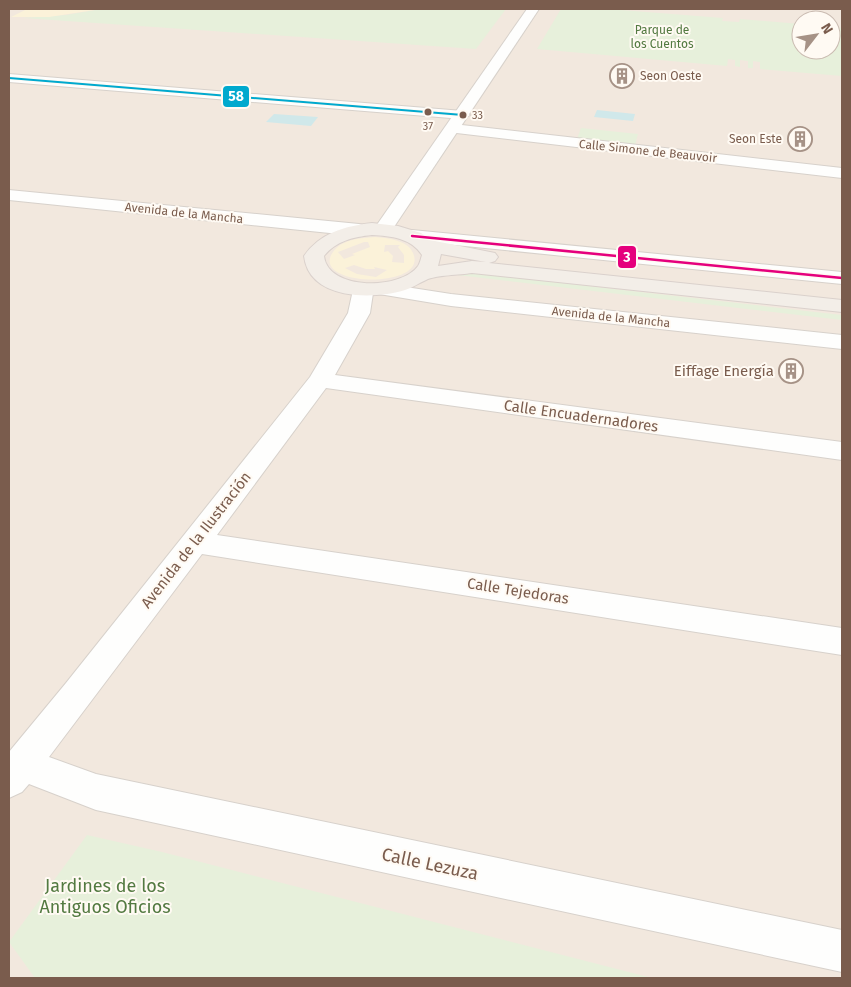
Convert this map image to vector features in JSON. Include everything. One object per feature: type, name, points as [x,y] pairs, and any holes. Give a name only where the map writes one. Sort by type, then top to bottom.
[{"type":"main road","points":[[842,294],[473,256],[384,230],[359,230],[338,236],[322,245],[314,256],[316,268],[326,280],[371,289],[403,285],[425,274],[472,267],[842,306]]},
{"type":"main road","points":[[420,241],[432,254],[432,264],[425,274]]},
{"type":"street","points":[[384,230],[533,9]]},
{"type":"street","points":[[9,78],[463,114]]},
{"type":"street","name":"Calle Simone de Beauvoir","points":[[453,130],[842,173]]},
{"type":"street","name":"Avenida de la Mancha","points":[[9,195],[359,230]]},
{"type":"street","points":[[420,241],[842,278]]},
{"type":"street","name":"Avenida de la Mancha","points":[[371,289],[452,300],[842,342]]},
{"type":"street","name":"Avenida de la Ilustración","points":[[15,772],[78,694],[320,380],[371,289]]},
{"type":"street","name":"Calle Encuadernadores","points":[[320,380],[842,451]]},
{"type":"street","name":"Calle Tejedoras","points":[[194,542],[842,642]]},
{"type":"street","name":"Calle Lezuza","points":[[15,772],[96,792],[842,951]]},
{"type":"shaded area","points":[[9,9],[842,9],[842,978],[9,978]]},
{"type":"green space","points":[[101,9],[506,9],[476,49],[23,18],[66,15]]},
{"type":"green space","name":"Parque de los Cuentos","points":[[561,9],[608,9],[723,18],[722,21],[739,22],[740,19],[791,23],[791,60],[841,60],[842,28],[842,76],[760,69],[760,62],[753,61],[753,68],[748,68],[748,61],[740,60],[740,67],[735,66],[735,60],[728,59],[727,66],[537,49]]},
{"type":"green space","points":[[581,128],[638,134],[635,145],[577,139]]},
{"type":"green space","points":[[473,273],[842,315],[842,320],[457,275]]},
{"type":"green space","name":"Jardines de los Antiguos Oficios","points":[[87,835],[162,852],[652,978],[35,978],[9,942]]},
{"type":"sand","points":[[27,9],[101,9],[49,17],[11,17]]},
{"type":"sand","points":[[375,237],[391,239],[407,245],[413,253],[413,265],[404,273],[389,278],[370,279],[352,277],[337,272],[330,264],[333,252],[342,244],[352,240]],"holes":[[[368,242],[370,247],[352,254],[355,255],[344,259],[338,252]],[[385,245],[400,245],[398,247],[404,255],[404,263],[392,262],[393,256],[388,251],[384,252]],[[354,265],[366,269],[375,269],[374,267],[387,270],[376,277],[357,274],[345,268]]]},
{"type":"water","points":[[597,110],[635,114],[633,121],[594,117]]},
{"type":"water","points":[[274,114],[318,117],[311,126],[266,122]]},
{"type":"transit line","name":"58","points":[[9,78],[463,115]]},
{"type":"transit line","name":"3","points":[[412,236],[842,278]]},
{"type":"place","name":"Seon Oeste","points":[[622,76]]},
{"type":"place","name":"37","points":[[428,112]]},
{"type":"place","name":"33","points":[[463,115]]},
{"type":"place","name":"Seon Este","points":[[800,139]]},
{"type":"place","name":"Eiffage Energía","points":[[791,371]]}]
